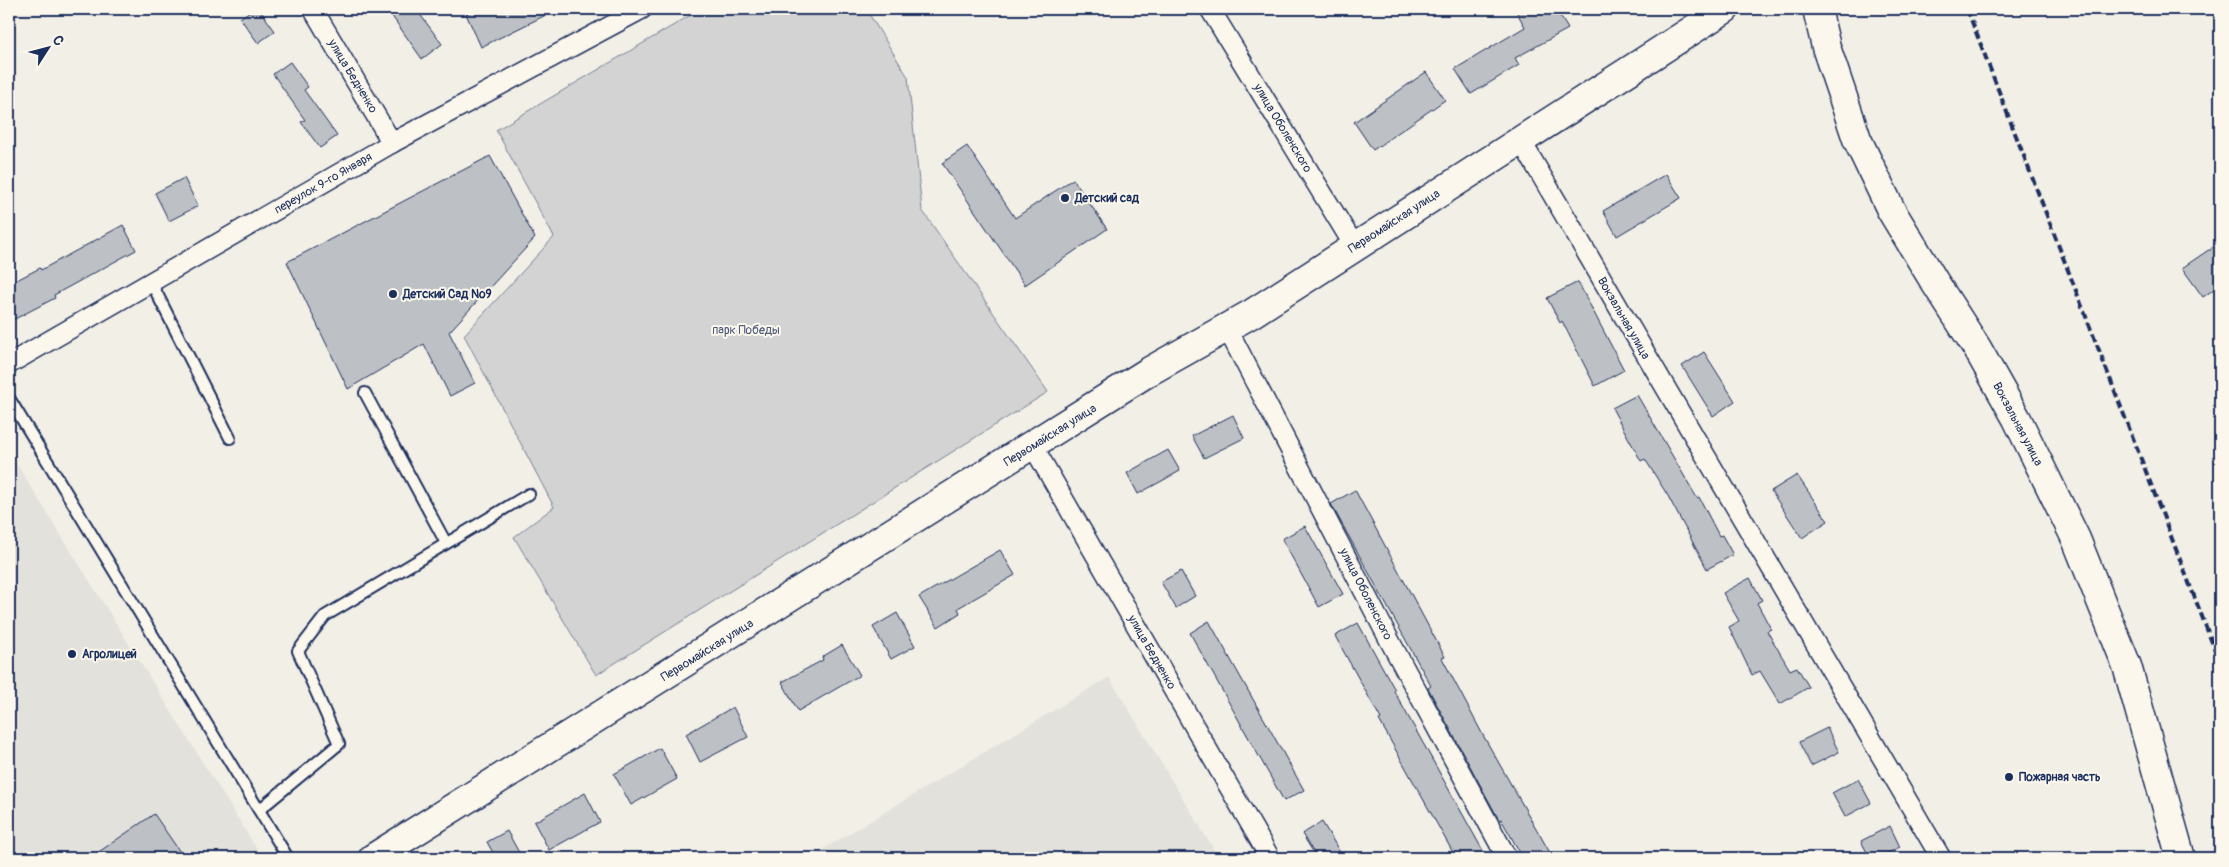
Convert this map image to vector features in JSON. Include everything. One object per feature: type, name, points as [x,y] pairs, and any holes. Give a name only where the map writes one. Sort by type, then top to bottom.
[{"type":"main road","name":"Первомайская улица","points":[[374,858],[1033,446],[1148,372],[1228,328],[1724,9]]},
{"type":"main road","name":"Вокзальная улица","points":[[1817,9],[1826,47],[1857,139],[1887,201],[2017,419],[2076,539],[2127,666],[2181,858]]},
{"type":"street","name":"улица Бедненко","points":[[313,9],[392,143]]},
{"type":"street","name":"переулок 9-го Января","points":[[9,364],[392,143],[642,9]]},
{"type":"street","name":"улица Оболенского","points":[[1210,9],[1355,247]]},
{"type":"street","name":"Вокзальная улица","points":[[1520,139],[1941,858]]},
{"type":"street","name":"улица Оболенского","points":[[1228,328],[1392,645],[1507,858]]},
{"type":"street","name":"улица Бедненко","points":[[1033,446],[1270,858]]},
{"type":"lane","points":[[151,282],[230,438]]},
{"type":"lane","points":[[365,393],[446,544]]},
{"type":"lane","points":[[9,398],[288,858]]},
{"type":"lane","points":[[259,810],[339,744],[298,651],[325,616],[529,494]]},
{"type":"shaded area","name":"Агролицей","points":[[9,452],[262,857],[9,858]]},
{"type":"shaded area","points":[[1109,677],[1219,858],[809,858]]},
{"type":"green space","name":"парк Победы","points":[[701,9],[866,9],[908,77],[922,210],[1048,392],[596,675],[514,537],[554,507],[464,335],[554,237],[496,130]]},
{"type":"building","points":[[253,9],[259,9],[275,31],[258,43],[240,18]]},
{"type":"building","points":[[387,9],[416,9],[442,44],[422,59]]},
{"type":"building","points":[[477,9],[558,9],[481,47],[466,14]]},
{"type":"building","points":[[1515,9],[1556,9],[1568,29],[1515,58],[1519,65],[1471,94],[1455,69],[1525,27]]},
{"type":"building","points":[[290,62],[308,87],[304,90],[337,136],[320,148],[301,122],[305,120],[273,74]]},
{"type":"building","points":[[1426,72],[1445,100],[1373,150],[1354,122]]},
{"type":"building","name":"Детский сад","points":[[967,146],[1015,218],[1073,179],[1107,229],[1025,285],[942,163]]},
{"type":"building","name":"Детский Сад №9","points":[[490,156],[535,238],[449,332],[475,383],[450,396],[424,344],[348,389],[287,262]]},
{"type":"building","points":[[1666,174],[1681,198],[1617,236],[1603,211]]},
{"type":"building","points":[[184,178],[198,206],[169,221],[155,193]]},
{"type":"building","points":[[123,225],[136,250],[54,295],[55,298],[9,322],[9,284],[40,268],[41,270]]},
{"type":"building","points":[[2213,247],[2220,258],[2220,285],[2203,297],[2182,268]]},
{"type":"building","points":[[1578,282],[1624,370],[1595,386],[1562,321],[1560,323],[1547,298]]},
{"type":"building","points":[[1704,352],[1735,401],[1713,416],[1682,366]]},
{"type":"building","points":[[1637,395],[1697,498],[1699,497],[1719,536],[1722,535],[1733,555],[1707,569],[1668,496],[1645,459],[1641,461],[1612,408]]},
{"type":"building","points":[[1233,415],[1244,438],[1204,458],[1192,436]]},
{"type":"building","points":[[1168,450],[1180,471],[1138,494],[1127,473]]},
{"type":"building","points":[[1797,475],[1828,521],[1802,538],[1771,491]]},
{"type":"building","points":[[1355,490],[1445,657],[1442,658],[1484,737],[1553,858],[1523,858],[1501,819],[1499,820],[1428,688],[1431,686],[1331,504]]},
{"type":"building","points":[[1305,526],[1343,594],[1319,607],[1282,539]]},
{"type":"building","points":[[1000,550],[1015,575],[958,608],[960,613],[938,627],[919,597]]},
{"type":"building","points":[[1181,571],[1195,596],[1176,608],[1161,582]]},
{"type":"building","points":[[1750,578],[1762,600],[1757,603],[1771,629],[1767,631],[1790,670],[1797,667],[1809,687],[1780,704],[1760,671],[1752,675],[1729,627],[1739,621],[1723,593]]},
{"type":"building","points":[[897,613],[915,646],[891,659],[873,627]]},
{"type":"building","points":[[1209,621],[1304,790],[1284,801],[1190,633]]},
{"type":"building","points":[[1358,623],[1487,858],[1456,858],[1379,720],[1381,719],[1335,636]]},
{"type":"building","points":[[842,645],[860,675],[798,711],[782,682],[823,660],[822,657]]},
{"type":"building","points":[[733,707],[748,737],[700,762],[686,734]]},
{"type":"building","points":[[1827,728],[1839,752],[1811,766],[1799,742]]},
{"type":"building","points":[[660,748],[677,779],[631,805],[614,774]]},
{"type":"building","points":[[1858,779],[1871,803],[1845,817],[1832,793]]},
{"type":"building","points":[[585,793],[600,822],[549,850],[534,822]]},
{"type":"building","points":[[154,814],[184,858],[90,858]]},
{"type":"building","points":[[1322,822],[1343,858],[1317,858],[1302,834]]},
{"type":"building","points":[[1890,826],[1900,847],[1878,858],[1870,858],[1861,841]]},
{"type":"building","points":[[507,831],[522,858],[496,858],[487,842]]},
{"type":"railway","points":[[1967,9],[2220,663]]},
{"type":"place","name":"Детский сад","points":[[1065,198]]},
{"type":"place","name":"Детский Сад №9","points":[[393,294]]},
{"type":"place","name":"Агролицей","points":[[72,654]]},
{"type":"place","name":"Пожарная часть","points":[[2009,777]]}]
